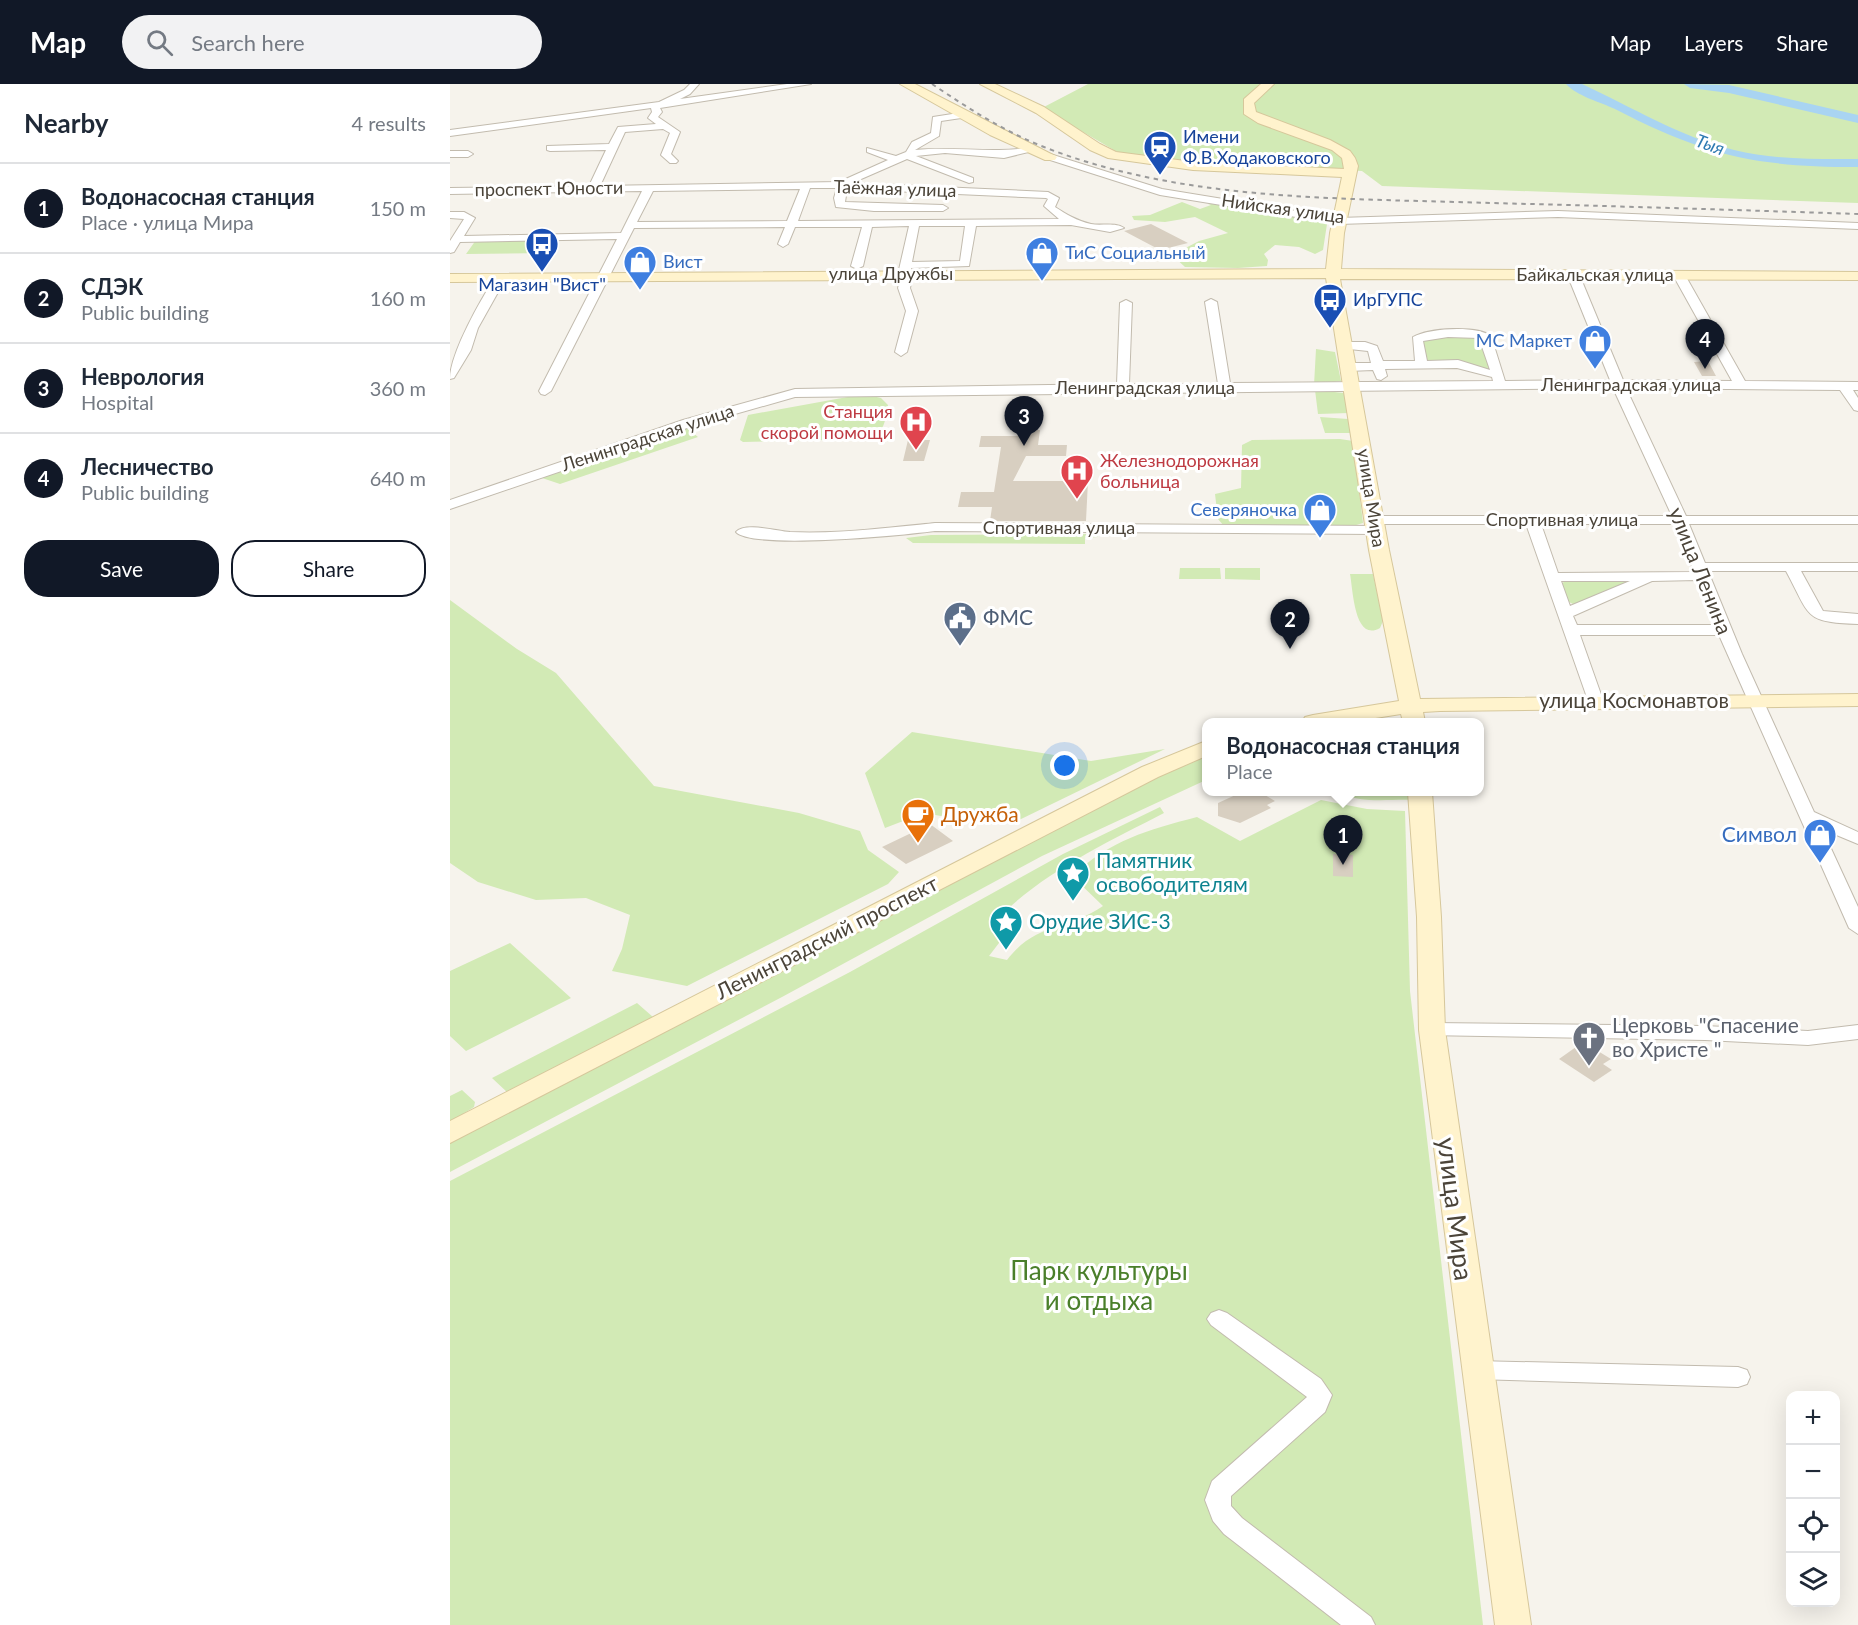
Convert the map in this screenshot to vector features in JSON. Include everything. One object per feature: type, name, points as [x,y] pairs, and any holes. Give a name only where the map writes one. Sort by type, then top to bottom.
[{"type":"street","points":[[662,167],[673,161],[666,155],[675,133],[653,117],[657,112],[655,106],[687,92],[695,84]]},
{"type":"street","points":[[450,133],[807,84]]},
{"type":"street","points":[[906,84],[1032,150],[1050,157]]},
{"type":"street","points":[[986,84],[1040,110],[1095,147],[1113,155],[1193,166],[1350,173],[1350,160],[1344,152],[1264,122],[1248,111],[1250,99],[1268,84]]},
{"type":"street","points":[[909,154],[915,144],[936,134],[936,119],[964,115]]},
{"type":"street","points":[[593,189],[623,128],[663,126]]},
{"type":"street","points":[[550,148],[612,147]]},
{"type":"street","points":[[870,150],[894,159]]},
{"type":"street","points":[[943,208],[840,205],[840,185],[909,154],[945,150],[1004,155],[1032,150]]},
{"type":"street","points":[[450,154],[468,154]]},
{"type":"street","points":[[909,154],[969,180]]},
{"type":"street","name":"Нийская улица","points":[[1050,157],[1160,192],[1339,221],[1558,214],[1858,226]]},
{"type":"street","name":"улица Мира","points":[[1350,173],[1339,221],[1332,273],[1375,525],[1413,714]]},
{"type":"street","points":[[545,391],[653,185]]},
{"type":"street","name":"проспект Юности","points":[[450,190],[593,189],[653,185]]},
{"type":"street","name":"Таёжная улица","points":[[653,185],[806,187],[840,185],[1048,195],[1054,198],[1050,203],[1051,209],[1073,222],[1099,230],[1119,228]]},
{"type":"street","points":[[783,244],[806,187]]},
{"type":"street","points":[[450,215],[464,215],[470,218],[450,250]]},
{"type":"street","points":[[901,352],[910,327],[912,308],[910,296],[904,288],[915,222]]},
{"type":"street","points":[[906,271],[965,264],[971,222]]},
{"type":"street","points":[[631,225],[1073,222]]},
{"type":"street","points":[[856,266],[868,223]]},
{"type":"street","points":[[457,238],[625,236]]},
{"type":"street","name":"улица Дружбы","points":[[450,278],[906,271],[1332,273]]},
{"type":"street","name":"Байкальская улица","points":[[1332,273],[1858,276]]},
{"type":"street","name":"улица Ленина","points":[[1573,274],[1618,384],[1680,519],[1725,630],[1858,928]]},
{"type":"street","points":[[1678,275],[1741,386]]},
{"type":"street","points":[[450,375],[465,350],[472,328],[500,278]]},
{"type":"street","points":[[1211,302],[1225,388]]},
{"type":"street","points":[[1123,388],[1126,303]]},
{"type":"street","points":[[1422,364],[1416,340],[1421,336],[1482,335],[1486,338],[1499,380]]},
{"type":"street","points":[[1346,358],[1371,348],[1378,364],[1383,387]]},
{"type":"street","points":[[1346,358],[1378,364],[1458,364],[1499,380]]},
{"type":"street","name":"Ленинградская улица","points":[[450,505],[688,423],[795,393],[833,390],[1383,387],[1499,380],[1618,384],[1858,386]]},
{"type":"street","points":[[1844,387],[1858,407]]},
{"type":"street","points":[[1532,520],[1596,702]]},
{"type":"street","name":"Спортивная улица","points":[[743,532],[827,535],[935,527],[1375,525],[1532,520],[1858,520]]},
{"type":"street","points":[[1552,577],[1653,576],[1701,571],[1791,567],[1858,567]]},
{"type":"street","points":[[1791,567],[1817,614],[1825,618],[1858,619]]},
{"type":"street","points":[[1564,614],[1653,576]]},
{"type":"street","points":[[1570,630],[1725,630]]},
{"type":"street","name":"улица Космонавтов","points":[[1413,714],[1502,702],[1858,700]]},
{"type":"street","points":[[1369,718],[1413,714]]},
{"type":"street","name":"Ленинградский проспект","points":[[450,1133],[1150,772],[1202,749]]},
{"type":"street","name":"улица Мира","points":[[1420,796],[1429,917],[1432,1030],[1476,1370],[1513,1625]]},
{"type":"street","points":[[1807,815],[1858,839]]},
{"type":"street","points":[[1432,1030],[1705,1033],[1808,1038],[1858,1032]]},
{"type":"street","points":[[1219,1319],[1312,1386],[1320,1395],[1316,1405],[1221,1489],[1218,1495],[1219,1509],[1233,1526],[1361,1625]]},
{"type":"street","points":[[1476,1370],[1738,1377]]},
{"type":"green space","points":[[1088,84],[1858,84],[1858,203],[1382,186],[1362,171],[1188,163],[1119,153],[1042,108]]},
{"type":"green space","points":[[1213,201],[1321,220],[1327,224],[1323,250],[1315,254],[1299,247],[1275,245],[1264,254],[1268,260],[1267,266],[1185,267],[1172,255],[1199,241],[1228,233],[1195,217],[1165,222],[1134,220],[1132,216],[1150,215],[1182,202],[1200,209],[1211,205],[1208,204]]},
{"type":"green space","points":[[476,240],[556,240],[548,253],[466,254]]},
{"type":"green space","points":[[1428,336],[1480,338],[1489,369],[1426,360],[1421,341]]},
{"type":"green space","points":[[1316,349],[1335,352],[1341,381],[1314,385]]},
{"type":"green space","points":[[1315,390],[1344,393],[1349,413],[1318,414]]},
{"type":"green space","points":[[864,394],[881,398],[888,405],[881,430],[869,439],[743,442],[740,440],[748,415]]},
{"type":"green space","points":[[1320,417],[1348,419],[1351,433],[1325,433]]},
{"type":"green space","points":[[687,428],[698,437],[560,484],[542,478]]},
{"type":"green space","points":[[1340,439],[1353,441],[1363,523],[1353,526],[1224,526],[1218,519],[1215,494],[1241,488],[1242,445],[1252,440]]},
{"type":"green space","points":[[1098,534],[1098,537],[1085,538],[1085,544],[913,543],[906,538],[931,535]]},
{"type":"green space","points":[[1180,568],[1220,568],[1221,579],[1179,579]]},
{"type":"green space","points":[[1225,568],[1260,568],[1260,580],[1225,579]]},
{"type":"green space","points":[[1350,574],[1373,574],[1383,621],[1380,628],[1371,631],[1365,628],[1360,621],[1356,612]]},
{"type":"green space","points":[[1622,580],[1626,584],[1575,605],[1567,601],[1562,583],[1566,581]]},
{"type":"green space","points":[[450,600],[517,649],[556,673],[654,786],[799,813],[860,831],[868,850],[899,872],[888,884],[687,986],[612,971],[622,949],[630,915],[586,898],[536,900],[478,882],[450,863]]},
{"type":"green space","points":[[912,732],[1091,761],[1165,749],[1017,821],[958,819],[924,813],[885,828],[865,773]]},
{"type":"green space","points":[[1202,757],[1202,782],[1042,856],[782,997],[450,1172],[450,1143],[1155,778]]},
{"type":"green space","points":[[1347,796],[1410,796],[1411,800],[1365,800]]},
{"type":"green space","name":"Парк культуры и отдыха","points":[[1321,800],[1367,809],[1405,811],[1410,991],[1483,1625],[450,1625],[450,1181],[850,972],[1063,854],[1160,807],[1164,813],[1077,859],[1017,901],[999,917],[999,943],[989,956],[1007,960],[1029,939],[1090,914],[1103,906],[1072,876],[1101,853],[1130,838],[1197,817],[1240,841]]},
{"type":"green space","points":[[510,943],[571,998],[466,1051],[450,1036],[450,971]]},
{"type":"green space","points":[[637,1003],[653,1017],[508,1093],[492,1078]]},
{"type":"green space","points":[[462,1090],[475,1102],[474,1107],[450,1122],[450,1096]]},
{"type":"building","points":[[1151,224],[1188,243],[1160,250],[1124,231]]},
{"type":"building","points":[[1708,361],[1716,376],[1702,376],[1694,362]]},
{"type":"building","name":"Железнодорожная больница","points":[[1020,430],[1040,430],[1038,445],[1067,445],[1066,456],[1026,456],[1013,481],[1088,481],[1086,521],[990,521],[992,507],[958,507],[961,492],[994,492],[1001,447],[979,447],[981,436],[1019,436]]},
{"type":"building","name":"Станция скорой помощи","points":[[908,440],[930,440],[924,461],[903,461]]},
{"type":"building","points":[[1233,796],[1267,796],[1275,801],[1267,805],[1271,808],[1240,823],[1218,816],[1218,803]]},
{"type":"building","name":"Дружба","points":[[930,824],[953,841],[906,864],[882,847]]},
{"type":"building","points":[[1333,854],[1353,855],[1353,877],[1333,876]]},
{"type":"building","name":"Церковь \"Спасение во Христе \"","points":[[1576,1047],[1586,1053],[1593,1048],[1611,1059],[1603,1064],[1612,1070],[1594,1082],[1559,1059]]},
{"type":"waterway","name":"Тыя","points":[[1572,84],[1692,141],[1734,154],[1780,161],[1858,163]]},
{"type":"waterway","name":"Тыя","points":[[1690,84],[1729,89],[1858,119]]},
{"type":"railway","points":[[932,84],[1000,126],[1044,147],[1097,165],[1208,188],[1321,198],[1858,214]]},
{"type":"place","name":"Имени Ф.В.Ходаковского","points":[[1160,176]]},
{"type":"place","name":"Магазин \"Вист\"","points":[[542,273]]},
{"type":"place","name":"ТиС Социальный","points":[[1042,282]]},
{"type":"place","name":"Вист","points":[[640,291]]},
{"type":"place","name":"ИрГУПС","points":[[1330,329]]},
{"type":"place","name":"Лесничество","points":[[1705,369]]},
{"type":"place","name":"МС Маркет","points":[[1595,370]]},
{"type":"place","name":"Неврология","points":[[1024,446]]},
{"type":"place","name":"Станция скорой помощи","points":[[916,451]]},
{"type":"place","name":"Железнодорожная больница","points":[[1077,500]]},
{"type":"place","name":"Северяночка","points":[[1320,539]]},
{"type":"place","name":"ФМС","points":[[960,647]]},
{"type":"place","name":"СДЭК","points":[[1290,649]]},
{"type":"place","name":"Дружба","points":[[918,844]]},
{"type":"place","name":"Символ","points":[[1820,864]]},
{"type":"place","name":"Водонасосная станция","points":[[1343,865]]},
{"type":"place","name":"Памятник освободителям","points":[[1073,902]]},
{"type":"place","name":"Орудие ЗИС-3","points":[[1006,951]]},
{"type":"place","name":"Церковь \"Спасение во Христе \"","points":[[1589,1067]]}]
